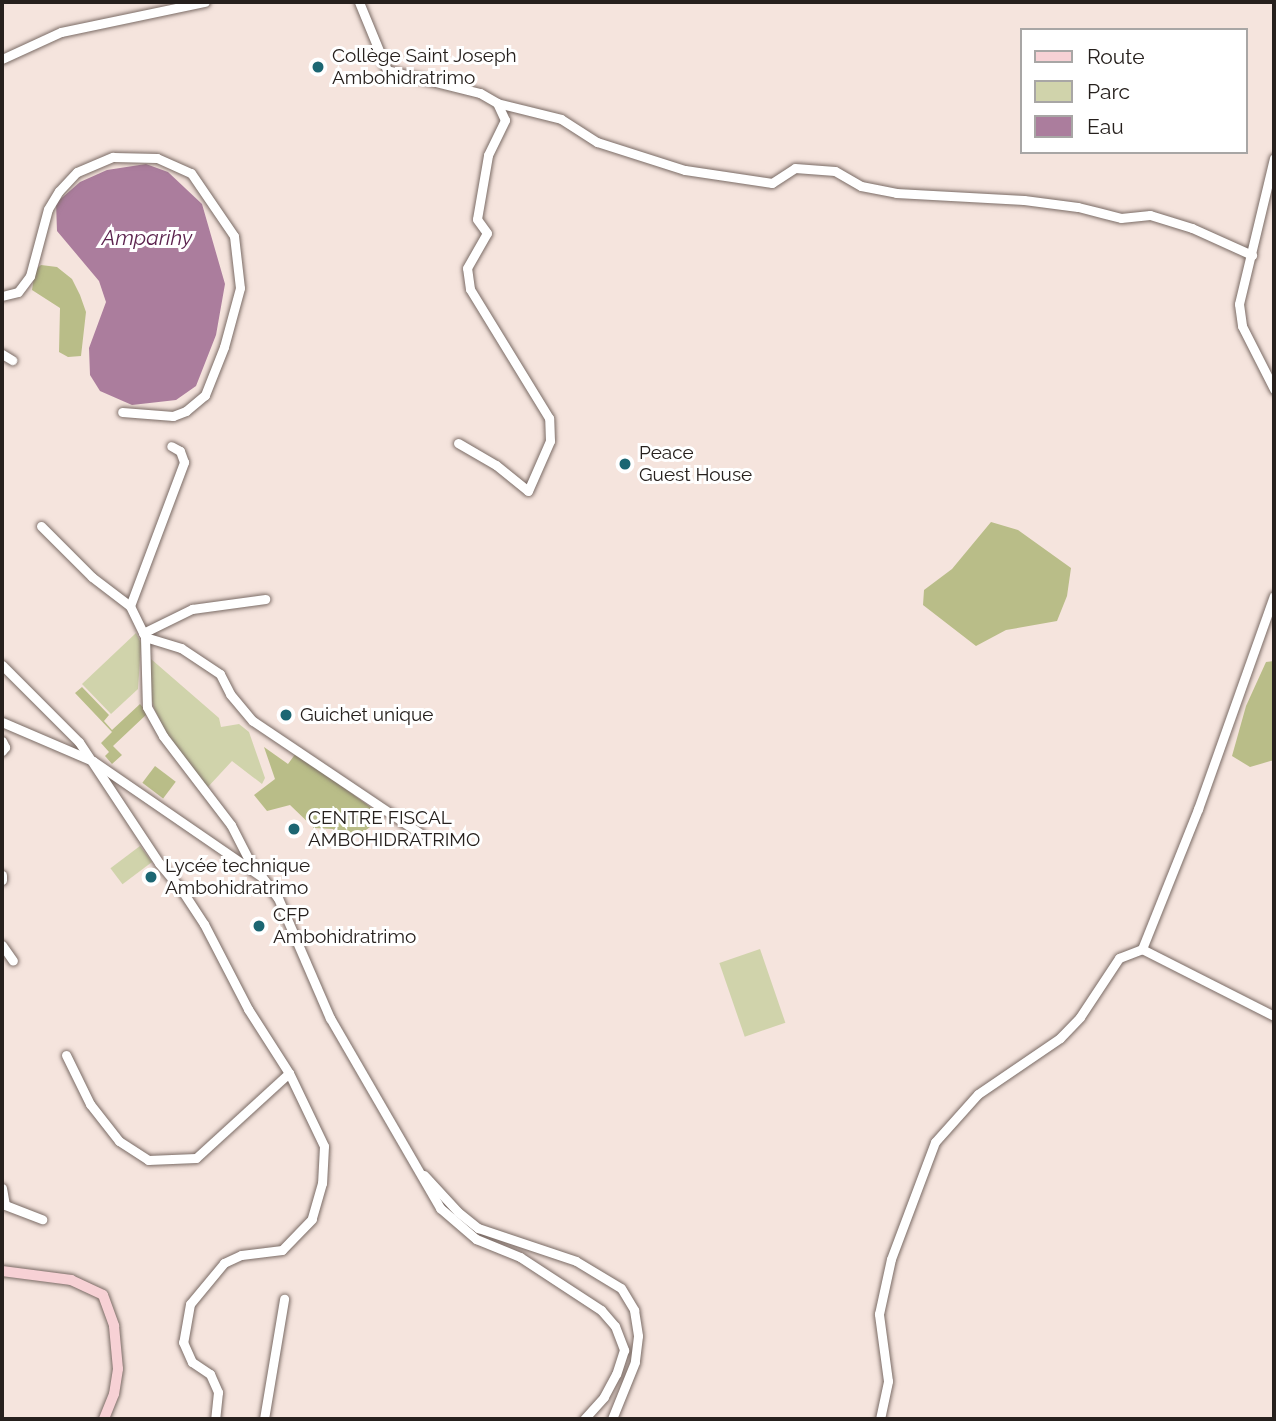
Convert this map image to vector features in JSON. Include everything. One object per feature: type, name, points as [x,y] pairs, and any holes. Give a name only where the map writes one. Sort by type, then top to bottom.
[{"type":"main road","points":[[2,1271],[71,1280],[103,1295],[114,1326],[118,1369],[114,1394],[104,1419]]},
{"type":"street","points":[[2,59],[61,32],[205,2]]},
{"type":"street","points":[[359,2],[387,70],[480,93],[497,103],[561,119],[597,142],[685,170],[772,183],[795,168],[835,171],[860,186],[896,194],[1077,206],[1122,218],[1150,215],[1192,228],[1252,255]]},
{"type":"street","points":[[458,443],[496,465],[528,491],[550,441],[549,418],[470,289],[467,268],[487,233],[477,219],[488,155],[505,120],[497,103]]},
{"type":"street","points":[[2,296],[18,292],[30,276],[48,209],[59,191],[77,173],[113,157],[157,158],[191,173],[234,236],[240,288],[224,347],[205,395],[186,411],[173,416],[122,412]]},
{"type":"street","points":[[1274,158],[1239,304],[1242,326],[1274,389]]},
{"type":"street","points":[[2,354],[12,360]]},
{"type":"street","points":[[130,606],[184,462],[180,451],[171,446]]},
{"type":"street","points":[[41,526],[92,577],[130,606],[144,635],[147,707],[163,736],[230,825],[254,870],[278,898],[330,1018],[440,1208],[476,1239],[520,1257],[601,1310],[615,1326],[624,1350],[604,1397],[584,1419]]},
{"type":"street","points":[[880,1419],[888,1381],[879,1314],[891,1259],[935,1142],[978,1094],[1060,1038],[1080,1017],[1119,958],[1142,948],[1198,809],[1274,596]]},
{"type":"street","points":[[144,635],[192,609],[265,599]]},
{"type":"street","points":[[144,635],[181,648],[220,674],[230,694],[253,721],[421,834]]},
{"type":"street","points":[[2,665],[93,761],[159,863],[204,924],[248,1009],[289,1073],[324,1146],[322,1183],[312,1219],[282,1250],[241,1255],[223,1263],[190,1304],[183,1342],[192,1362],[210,1374],[218,1392],[215,1419]]},
{"type":"street","points":[[2,722],[93,761],[254,870]]},
{"type":"street","points":[[2,741],[5,747],[2,751]]},
{"type":"street","points":[[2,945],[13,961]]},
{"type":"street","points":[[1142,948],[1274,1016]]},
{"type":"street","points":[[66,1055],[90,1104],[119,1140],[148,1160],[196,1158],[289,1073]]},
{"type":"street","points":[[418,1168],[458,1212],[478,1227],[576,1261],[621,1288],[634,1310],[638,1336],[635,1363],[612,1419]]},
{"type":"street","points":[[2,1188],[5,1205],[42,1219]]},
{"type":"street","points":[[264,1419],[284,1299]]},
{"type":"green space","points":[[41,265],[57,267],[72,279],[80,295],[86,312],[81,356],[68,357],[59,352],[60,308],[32,290],[35,270]]},
{"type":"green space","points":[[991,522],[1018,530],[1071,568],[1067,596],[1057,621],[1006,630],[976,646],[923,605],[924,590],[952,569]]},
{"type":"green space","points":[[136,633],[141,643],[138,689],[111,714],[82,684]]},
{"type":"green space","points":[[151,659],[219,718],[221,727],[239,724],[249,732],[265,778],[262,784],[232,761],[207,788],[169,739],[154,708],[148,684]]},
{"type":"green space","points":[[1274,661],[1274,760],[1250,767],[1232,756],[1246,706],[1266,662]]},
{"type":"green space","points":[[82,687],[109,715],[104,721],[112,730],[140,704],[148,713],[113,746],[122,755],[112,764],[105,756],[109,752],[101,743],[112,732],[75,693]]},
{"type":"green space","points":[[264,747],[288,764],[296,753],[384,817],[345,845],[333,829],[314,828],[290,805],[267,811],[254,795],[275,779]]},
{"type":"green space","points":[[155,766],[176,782],[163,798],[142,783]]},
{"type":"green space","points":[[140,846],[152,862],[122,884],[110,868]]},
{"type":"green space","points":[[760,949],[785,1023],[745,1037],[719,963]]},
{"type":"water","name":"Amparihy","points":[[146,164],[168,172],[202,204],[225,284],[216,335],[196,386],[176,400],[132,405],[100,391],[90,375],[89,348],[106,302],[99,281],[57,231],[56,203],[80,182],[107,170]]},
{"type":"place","name":"Collège Saint Joseph Ambohidratrimo","points":[[318,67]]},
{"type":"place","name":"Peace Guest House","points":[[625,464]]},
{"type":"place","name":"Guichet unique","points":[[286,715]]},
{"type":"place","name":"CENTRE FISCAL AMBOHIDRATRIMO","points":[[294,829]]},
{"type":"place","name":"Lycée technique Ambohidratrimo","points":[[151,877]]},
{"type":"place","name":"CFP Ambohidratrimo","points":[[259,926]]}]
